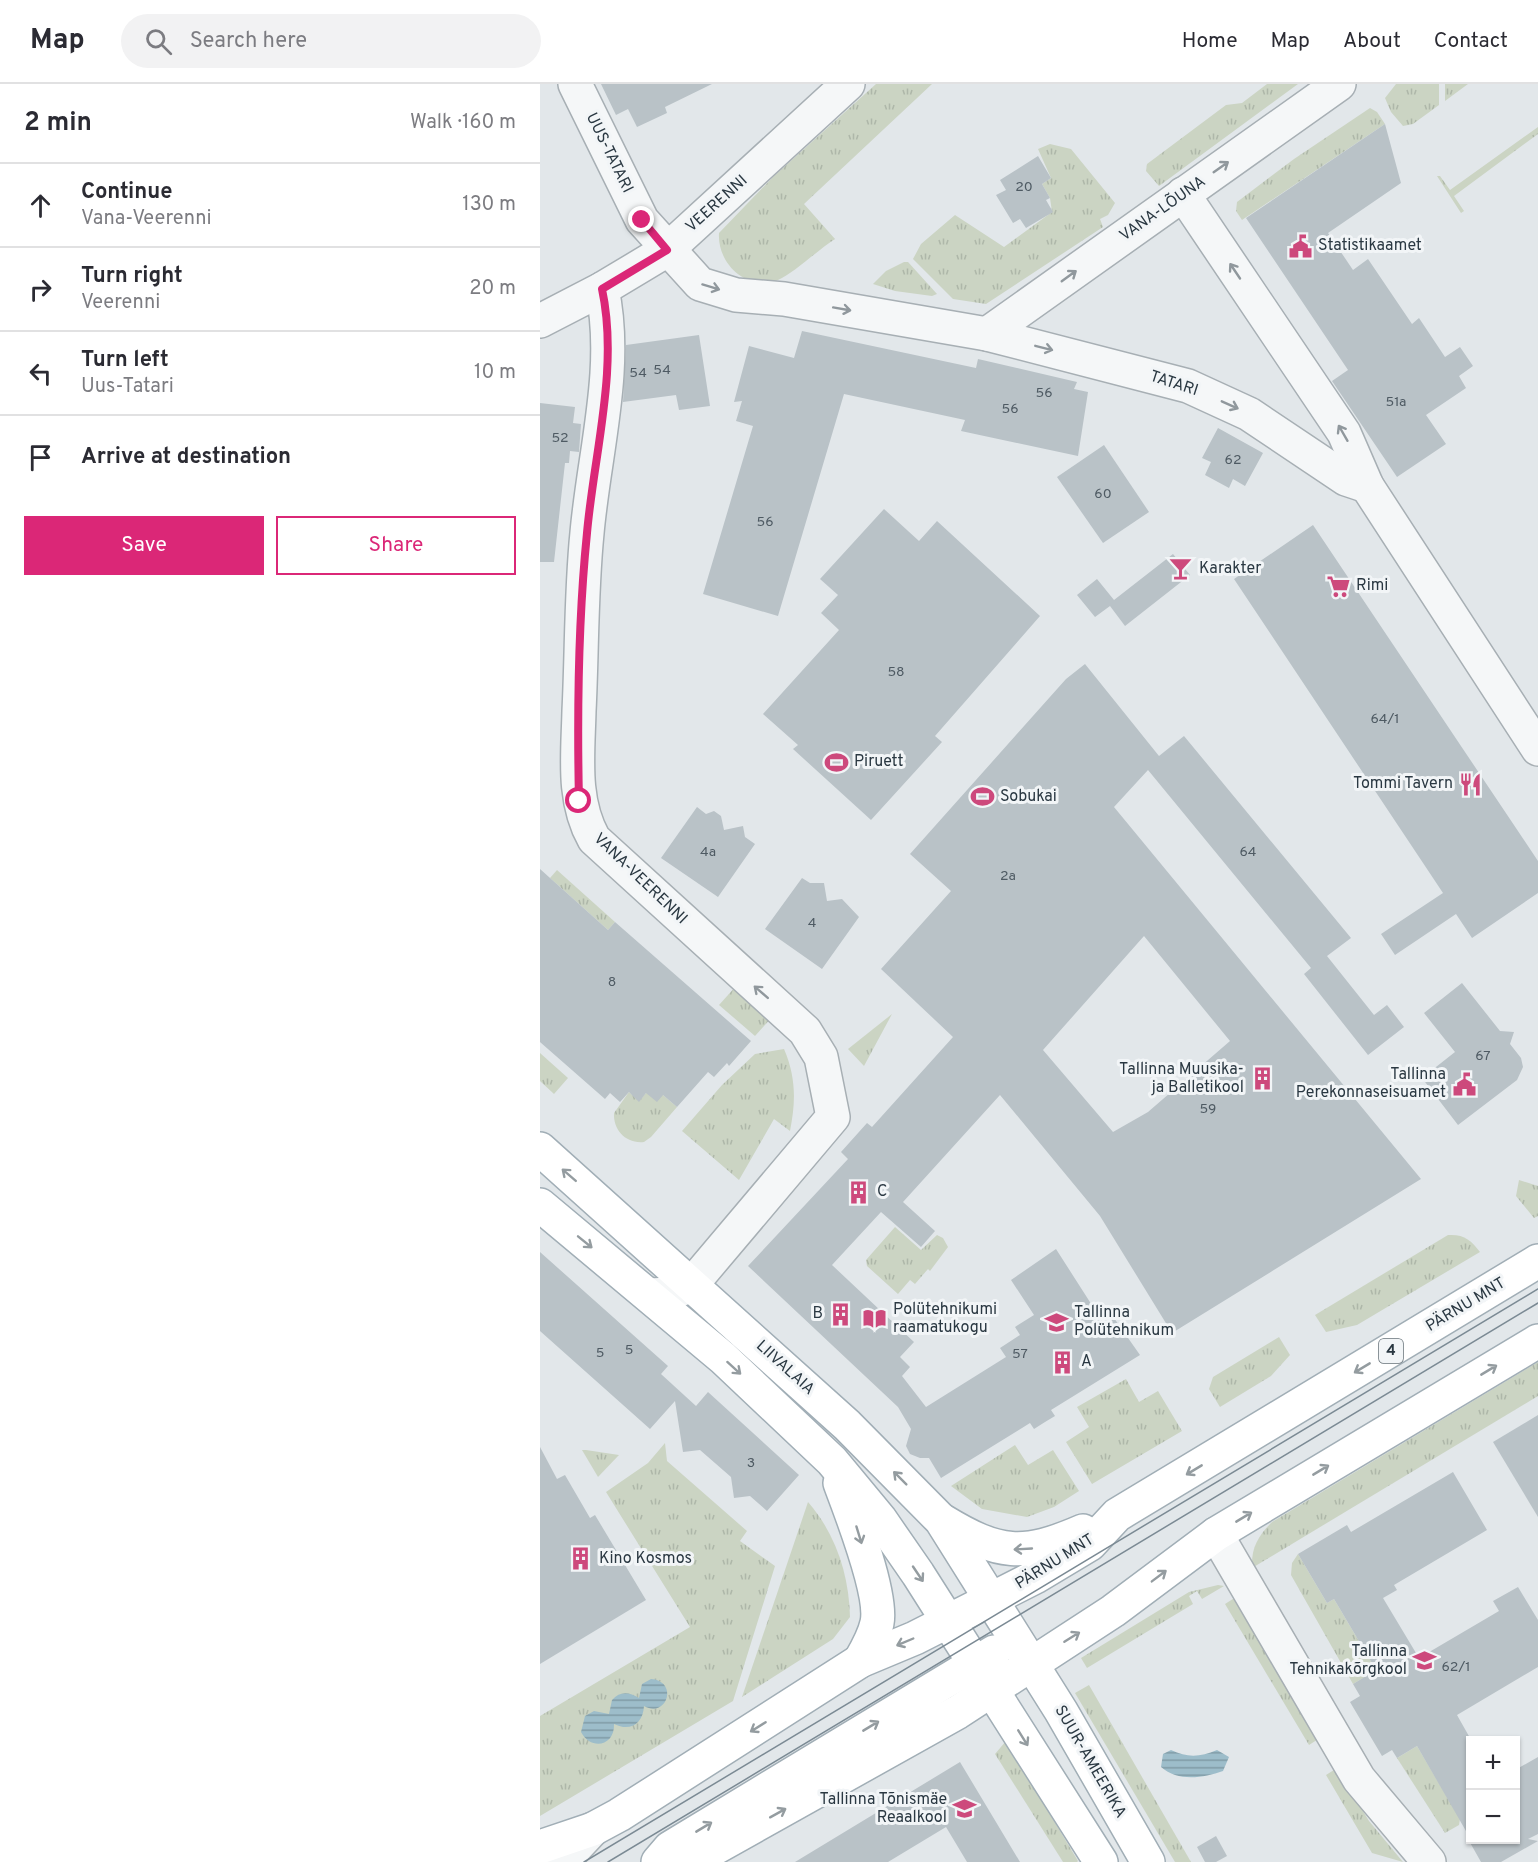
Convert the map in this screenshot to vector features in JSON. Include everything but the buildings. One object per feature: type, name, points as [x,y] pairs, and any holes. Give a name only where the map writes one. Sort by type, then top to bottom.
[{"type":"main road","name":"LIIVALAIA","points":[[540,1149],[847,1425],[941,1520],[1009,1628]]},
{"type":"main road","name":"LIIVALAIA","points":[[540,1205],[649,1294],[740,1373],[832,1461],[880,1519],[984,1676]]},
{"type":"main road","name":"PÄRNU MNT","points":[[690,1862],[934,1725],[984,1676],[1009,1628],[1024,1583],[1090,1544],[1117,1515],[1538,1261]]},
{"type":"main road","name":"PÄRNU MNT","points":[[540,1847],[593,1829],[619,1815],[860,1661],[949,1622],[1009,1628],[1113,1611],[1216,1534],[1538,1341]]},
{"type":"main road","points":[[832,1461],[859,1534],[878,1620],[860,1661]]},
{"type":"main road","points":[[941,1520],[983,1543],[1004,1549],[1030,1549],[1058,1541],[1117,1515]]},
{"type":"main road","name":"SUUR-AMEERIKA","points":[[1009,1628],[1148,1862]]},
{"type":"main road","points":[[658,1862],[670,1848],[984,1676],[1101,1862]]},
{"type":"street","name":"UUS-TATARI","points":[[575,84],[642,220],[667,250]]},
{"type":"street","name":"VEERENNI","points":[[540,321],[602,289],[667,250],[848,84]]},
{"type":"street","name":"VANA-LÕUNA","points":[[987,334],[1339,84]]},
{"type":"street","points":[[1183,194],[1344,433],[1367,486],[1538,749]]},
{"type":"street","name":"TATARI","points":[[667,250],[700,284],[735,295],[784,299],[987,334],[1188,386],[1249,414],[1346,479],[1367,486]]},
{"type":"street","name":"VANA-VEERENNI","points":[[602,289],[609,321],[602,414],[586,544],[580,645],[579,801],[582,816],[594,839],[805,1030],[821,1057],[833,1117],[692,1284]]},
{"type":"street","points":[[649,1294],[671,1294],[692,1284]]},
{"type":"street","points":[[1216,1534],[1359,1779],[1429,1862]]},
{"type":"street","name":"PÄRNU MNT","points":[[562,1862],[593,1829]]},
{"type":"green space","points":[[876,84],[932,84],[804,204],[835,239],[778,280],[766,283],[755,282],[736,272],[723,255],[719,233],[773,177]]},
{"type":"green space","points":[[1267,84],[1298,84],[1159,186],[1146,171],[1147,164],[1226,105],[1242,103]]},
{"type":"green space","points":[[1396,84],[1439,84],[1439,105],[1413,124],[1403,126],[1391,112],[1385,98]]},
{"type":"green space","points":[[1445,84],[1468,84],[1445,101]]},
{"type":"green space","points":[[1370,108],[1377,112],[1385,124],[1242,220],[1236,211],[1237,202],[1294,159]]},
{"type":"green space","points":[[1538,127],[1538,134],[1454,196],[1464,211],[1461,213],[1437,176],[1440,176],[1450,190]]},
{"type":"green space","points":[[1050,144],[1071,149],[1115,203],[1108,215],[1100,219],[1103,227],[986,304],[953,299],[913,259],[921,244],[955,215],[1004,247],[1052,212],[1050,198],[1042,184],[1051,178],[1038,149]]},
{"type":"green space","points":[[908,262],[937,294],[932,296],[895,291],[873,284],[886,271]]},
{"type":"green space","points":[[557,870],[615,922],[608,930],[550,878]]},
{"type":"green space","points":[[737,985],[773,1016],[755,1036],[719,1005]]},
{"type":"green space","points":[[892,1014],[864,1066],[848,1049]]},
{"type":"green space","points":[[784,1049],[791,1069],[794,1089],[790,1131],[774,1119],[739,1180],[682,1131],[722,1085],[755,1054]]},
{"type":"green space","points":[[540,1053],[568,1078],[554,1094],[540,1081]]},
{"type":"green space","points":[[629,1092],[639,1101],[646,1093],[663,1095],[677,1107],[644,1142],[632,1141],[622,1135],[614,1119],[614,1113]]},
{"type":"green space","points":[[1519,1180],[1538,1186],[1538,1216],[1534,1218],[1516,1196]]},
{"type":"green space","points":[[895,1227],[921,1250],[937,1235],[943,1238],[948,1247],[930,1271],[928,1269],[915,1284],[910,1280],[898,1294],[867,1266],[866,1260]]},
{"type":"green space","points":[[1448,1235],[1467,1239],[1480,1252],[1357,1325],[1326,1332],[1315,1315]]},
{"type":"green space","points":[[1279,1337],[1290,1355],[1271,1376],[1220,1407],[1209,1389],[1213,1377]]},
{"type":"green space","points":[[1538,1362],[1538,1396],[1252,1568],[1256,1543],[1272,1522]]},
{"type":"green space","points":[[1126,1379],[1139,1402],[1158,1391],[1182,1431],[1092,1484],[1066,1442],[1089,1427],[1077,1407]]},
{"type":"green space","points":[[665,1443],[667,1461],[747,1531],[740,1541],[775,1566],[733,1701],[540,1816],[540,1716],[690,1627],[606,1492],[648,1463]]},
{"type":"green space","points":[[1015,1445],[1028,1465],[1053,1450],[1079,1491],[1054,1507],[1027,1517],[982,1509],[951,1486]]},
{"type":"green space","points":[[582,1450],[586,1450],[619,1455],[598,1477]]},
{"type":"green space","points":[[808,1502],[818,1514],[839,1556],[847,1586],[850,1617],[833,1639],[742,1697]]},
{"type":"green space","points":[[1298,1554],[1327,1603],[1334,1599],[1376,1670],[1353,1684],[1291,1575],[1292,1563]]},
{"type":"green space","points":[[1218,1585],[1224,1586],[1202,1599],[1197,1591],[1189,1596],[1193,1604],[1087,1668],[1081,1658],[1189,1592]]},
{"type":"green space","points":[[1236,1597],[1320,1738],[1309,1745],[1225,1604]]},
{"type":"green space","points":[[1089,1685],[1191,1862],[1175,1862],[1075,1693]]},
{"type":"green space","points":[[1006,1741],[1077,1862],[1063,1862],[995,1754]]},
{"type":"green space","points":[[1417,1746],[1460,1819],[1459,1825],[1445,1833],[1397,1758]]},
{"type":"green space","points":[[1337,1768],[1369,1821],[1403,1862],[1372,1853],[1326,1775]]},
{"type":"water","points":[[651,1679],[660,1681],[665,1686],[667,1698],[664,1704],[652,1709],[644,1706],[641,1718],[630,1727],[614,1724],[611,1737],[607,1741],[596,1744],[585,1738],[581,1732],[585,1716],[594,1711],[609,1714],[612,1700],[621,1694],[639,1698],[642,1684]]},
{"type":"water","points":[[1171,1750],[1194,1756],[1217,1750],[1229,1757],[1223,1771],[1199,1777],[1183,1777],[1161,1767],[1163,1754]]},
{"type":"tram line","points":[[584,1862],[1538,1289]]},
{"type":"tram line","points":[[608,1862],[1538,1303]]},
{"type":"place","name":"Statistikaamet","points":[[1300,246]]},
{"type":"place","name":"Karakter","points":[[1181,569]]},
{"type":"place","name":"Rimi","points":[[1338,586]]},
{"type":"place","name":"Piruett","points":[[836,762]]},
{"type":"place","name":"Tommi Tavern","points":[[1471,784]]},
{"type":"place","name":"Sobukai","points":[[982,797]]},
{"type":"place","name":"Tallinna Muusika- ja Balletikool","points":[[1262,1079]]},
{"type":"place","name":"Tallinna Perekonnaseisuamet","points":[[1464,1084]]},
{"type":"place","name":"C","points":[[859,1192]]},
{"type":"place","name":"B","points":[[841,1314]]},
{"type":"place","name":"Polütehnikumi raamatukogu","points":[[875,1319]]},
{"type":"place","name":"Tallinna Polütehnikum","points":[[1056,1322]]},
{"type":"place","name":"A","points":[[1063,1362]]},
{"type":"place","name":"Kino Kosmos","points":[[581,1559]]},
{"type":"place","name":"Tallinna Tehnikakõrgkool","points":[[1425,1661]]},
{"type":"place","name":"Tallinna Tõnismäe Reaalkool","points":[[965,1809]]},
{"type":"route","points":[[579,801],[580,645],[587,533],[602,414],[609,321],[602,289],[667,250],[642,220]]}]
